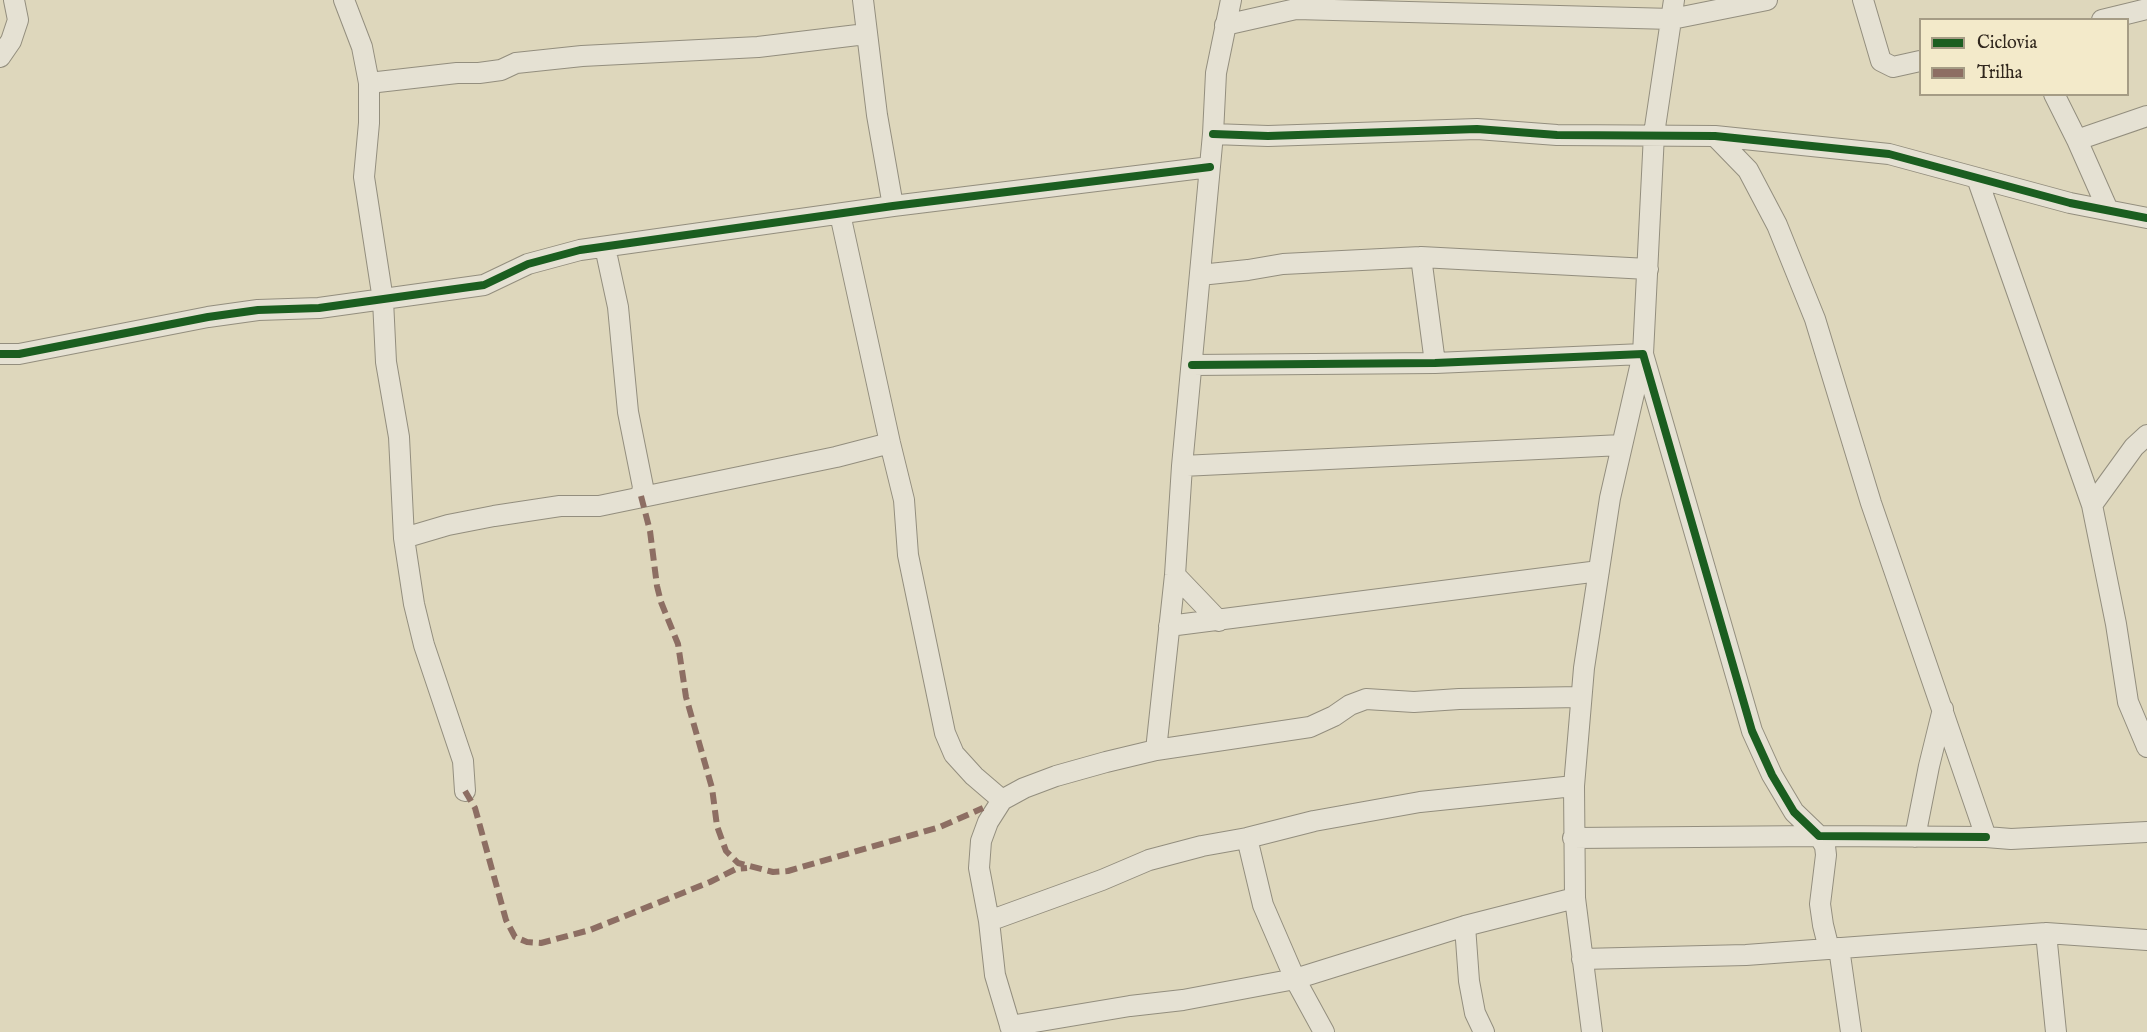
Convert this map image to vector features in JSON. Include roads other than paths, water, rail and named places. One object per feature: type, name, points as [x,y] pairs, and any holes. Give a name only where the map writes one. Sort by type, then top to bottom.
[{"type":"street","points":[[0,57],[11,41],[18,20],[14,0]]},
{"type":"street","points":[[344,0],[362,47],[369,83],[369,123],[364,177],[382,300],[386,362],[399,437],[404,538],[416,614],[424,645],[463,761],[465,791]]},
{"type":"street","points":[[863,0],[866,34],[893,206]]},
{"type":"street","points":[[1156,750],[1175,575],[1182,466],[1213,135],[1216,73],[1231,0]]},
{"type":"street","points":[[1225,25],[1292,5],[1673,9],[1767,0]]},
{"type":"street","points":[[1863,0],[1881,61],[1893,67],[1919,61]]},
{"type":"street","points":[[1592,1032],[1575,898],[1573,838],[1574,786],[1581,697],[1610,498],[1643,354],[1654,134],[1673,9]]},
{"type":"street","points":[[2110,18],[2147,9]]},
{"type":"street","points":[[369,83],[457,73],[490,72],[516,63],[582,56],[758,47],[866,34]]},
{"type":"street","points":[[2055,96],[2078,140],[2108,210]]},
{"type":"street","points":[[2078,140],[2147,116]]},
{"type":"street","points":[[1213,135],[1268,136],[1477,129],[1557,135],[1715,136],[1889,154],[2070,203],[2147,218]]},
{"type":"street","points":[[1715,136],[1748,170],[1778,225],[1815,319],[1871,503],[1986,837]]},
{"type":"street","points":[[0,354],[19,354],[208,317],[258,310],[320,308],[484,285],[528,264],[580,250],[893,206],[1210,167]]},
{"type":"street","points":[[1977,178],[2092,505],[2116,624],[2128,702],[2147,747]]},
{"type":"street","points":[[840,214],[904,500],[908,555],[945,733],[954,754],[974,776],[1002,800]]},
{"type":"street","points":[[605,247],[618,307],[628,412],[644,487],[641,496]]},
{"type":"street","points":[[1200,275],[1283,264],[1421,257],[1648,269]]},
{"type":"street","points":[[1421,257],[1435,363]]},
{"type":"street","points":[[1192,365],[1435,363],[1643,354]]},
{"type":"street","points":[[1643,354],[1752,731],[1772,775],[1794,813],[1819,836],[1825,846],[1820,904],[1823,926],[1834,949],[1851,1032]]},
{"type":"street","points":[[2092,505],[2134,447],[2147,435]]},
{"type":"street","points":[[404,538],[448,525],[494,516],[560,506],[599,506],[836,457],[890,443]]},
{"type":"street","points":[[1182,466],[1622,445]]},
{"type":"street","points":[[1169,626],[1599,572]]},
{"type":"street","points":[[1175,575],[1219,621]]},
{"type":"street","points":[[1575,898],[1465,926],[1295,979],[1183,1000],[1130,1006],[1011,1029],[995,975],[979,868],[981,842],[988,822],[1002,800],[1024,788],[1056,776],[1156,750],[1310,727],[1366,699],[1414,702],[1581,697]]},
{"type":"street","points":[[1915,837],[1943,709]]},
{"type":"street","points":[[974,776],[988,822]]},
{"type":"street","points":[[988,921],[1102,880],[1149,860],[1202,846],[1247,838],[1314,821],[1420,802],[1574,786]]},
{"type":"street","points":[[1573,838],[1819,836],[2011,839],[2147,832]]},
{"type":"street","points":[[1247,838],[1263,905],[1295,979],[1324,1032]]},
{"type":"street","points":[[1465,926],[1469,981],[1475,1013],[1484,1032]]},
{"type":"street","points":[[2046,933],[2056,1032]]},
{"type":"street","points":[[1582,959],[1746,955],[2046,933],[2147,940]]}]
